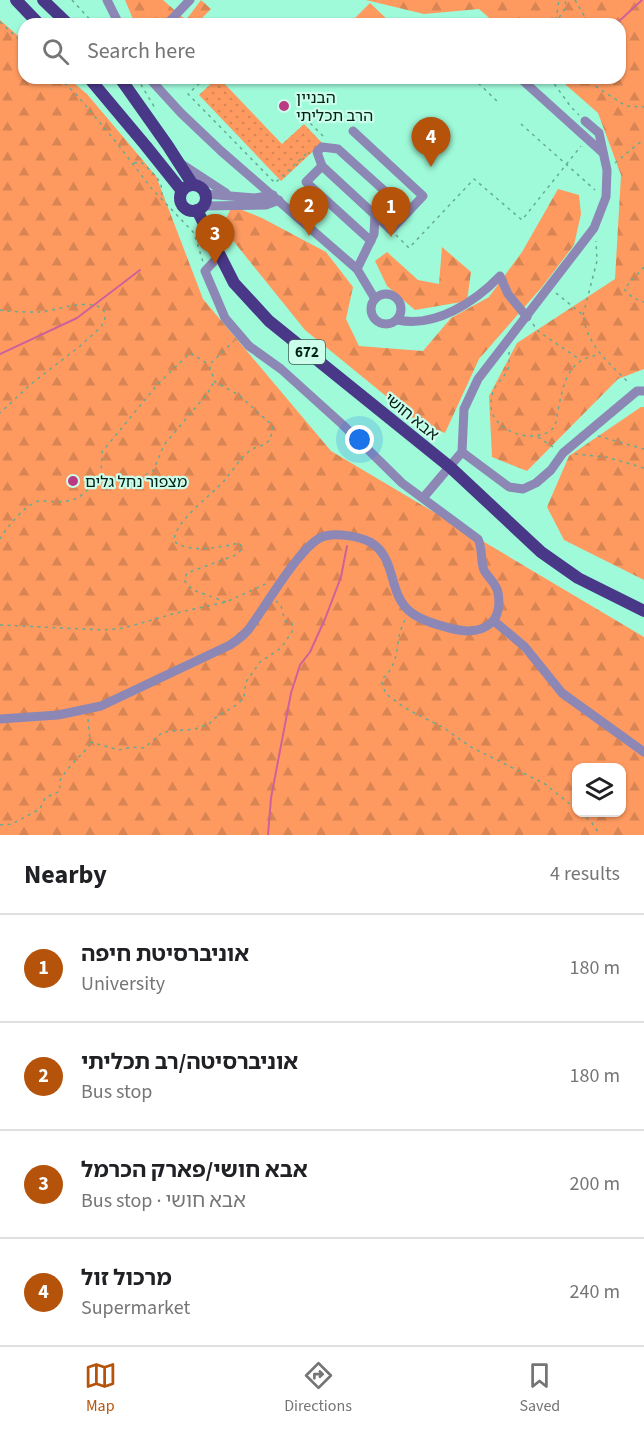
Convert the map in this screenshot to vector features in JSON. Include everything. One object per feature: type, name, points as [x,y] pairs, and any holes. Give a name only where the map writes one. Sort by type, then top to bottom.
[{"type":"main road","points":[[16,0],[33,18]]},
{"type":"main road","points":[[43,0],[62,18]]},
{"type":"main road","name":"אבא חושי","points":[[94,84],[146,146],[187,188]]},
{"type":"main road","name":"אבא חושי","points":[[124,84],[177,161],[187,188]]},
{"type":"main road","name":"אבא חושי","points":[[187,188],[199,187],[219,256],[234,283],[269,321],[450,467],[541,552],[578,578],[644,612]]},
{"type":"main road","name":"אבא חושי","points":[[187,188],[180,199],[183,206],[189,210],[202,203]]},
{"type":"street","points":[[107,0],[116,18]]},
{"type":"street","points":[[173,18],[190,0]]},
{"type":"street","points":[[154,84],[221,152],[357,269],[375,299]]},
{"type":"street","points":[[527,84],[603,153]]},
{"type":"street","points":[[423,498],[462,452],[464,409],[478,379],[594,228],[606,197],[607,170],[599,133],[585,121]]},
{"type":"street","points":[[353,131],[423,196],[408,212],[391,230],[322,166],[317,153],[322,147],[338,149],[408,212]]},
{"type":"street","points":[[177,161],[220,191],[234,196],[276,198]]},
{"type":"street","points":[[322,166],[306,182],[371,241]]},
{"type":"street","points":[[202,203],[234,196]]},
{"type":"street","points":[[266,205],[276,198]]},
{"type":"street","points":[[202,203],[266,205],[298,216]]},
{"type":"street","points":[[357,269],[374,234],[375,215]]},
{"type":"street","points":[[0,719],[40,717],[87,710],[117,699],[230,645],[247,631],[289,572],[318,538],[326,536],[350,536],[369,542],[381,551],[388,562],[402,603],[408,610],[429,621],[465,632],[478,630],[494,621],[499,595],[497,588],[484,570],[483,552],[478,539],[402,483],[344,425],[281,369],[249,346],[225,318],[205,271],[219,256]]},
{"type":"street","points":[[398,320],[402,311],[397,298],[388,294],[375,299],[372,304],[372,314],[378,323],[389,325],[398,320],[422,322],[447,313],[479,296],[500,276],[508,294],[527,317]]},
{"type":"street","points":[[462,452],[509,487],[523,489],[537,483],[551,470],[563,453],[641,391]]},
{"type":"street","points":[[494,621],[525,647],[562,693],[644,752]]},
{"type":"path","points":[[72,0],[88,18]]},
{"type":"path","points":[[556,18],[559,0]]},
{"type":"path","points":[[558,18],[564,10],[566,0]]},
{"type":"path","points":[[575,0],[585,18]]},
{"type":"path","points":[[0,22],[18,38]]},
{"type":"path","points":[[65,84],[161,199],[194,233],[205,271]]},
{"type":"path","points":[[198,84],[188,93],[275,183],[308,153]]},
{"type":"path","points":[[479,84],[500,103]]},
{"type":"path","points":[[554,84],[571,108],[585,121]]},
{"type":"path","points":[[592,84],[626,106],[644,107]]},
{"type":"path","points":[[305,118],[324,138],[316,145]]},
{"type":"path","points":[[521,124],[595,190]]},
{"type":"path","points":[[607,170],[644,139]]},
{"type":"path","points":[[391,230],[409,248],[474,179],[522,220],[581,145]]},
{"type":"path","points":[[133,163],[141,162],[158,179],[163,189],[161,199]]},
{"type":"path","points":[[594,228],[597,261],[583,315],[585,329],[600,355],[641,391]]},
{"type":"path","points":[[644,267],[624,289],[633,298],[644,302]]},
{"type":"path","points":[[550,288],[583,315]]},
{"type":"path","points":[[0,310],[40,312],[95,304],[104,311],[105,319],[101,327],[79,347],[31,384],[0,413]]},
{"type":"path","points":[[527,317],[538,331],[580,360]]},
{"type":"path","points":[[209,365],[239,335]]},
{"type":"path","points":[[506,343],[510,348],[508,370],[495,385],[490,404],[497,423],[523,437],[537,436],[551,431],[555,426],[571,369],[580,360],[600,355]]},
{"type":"path","points":[[0,539],[4,531],[30,504],[38,501],[53,502],[76,498],[101,477],[102,452],[158,384],[190,353],[209,365],[215,382],[239,395],[273,426],[272,438],[263,447],[248,452],[222,483],[198,506],[174,537],[174,541],[179,546],[213,549],[239,543],[243,548],[236,555],[186,573],[184,580],[193,590],[226,602]]},
{"type":"path","points":[[101,477],[130,482],[153,471],[164,445],[215,382]]},
{"type":"path","points":[[592,429],[595,435],[604,440],[644,449]]},
{"type":"path","points":[[537,436],[563,453],[606,457],[644,468]]},
{"type":"path","points":[[0,625],[114,629],[226,602],[262,587],[289,572]]},
{"type":"path","points":[[90,742],[119,750],[132,747],[144,748],[163,732],[195,729],[209,724],[238,704],[244,697],[246,682],[260,662],[281,648],[292,632],[292,623],[285,621],[282,606],[271,597]]},
{"type":"path","points":[[408,610],[402,626],[394,666],[382,679],[384,692],[405,708],[444,728],[471,747],[545,784],[572,805]]},
{"type":"path","points":[[0,825],[12,824],[40,809],[45,798],[60,791],[60,780],[68,768],[75,764],[81,753],[89,747],[87,710]]},
{"type":"path","points":[[585,817],[600,835]]},
{"type":"green space","points":[[125,0],[163,0],[184,18],[132,18]]},
{"type":"green space","points":[[201,0],[211,9],[202,18],[188,18]]},
{"type":"green space","points":[[366,0],[644,0],[644,369],[618,379],[527,471],[492,457],[489,396],[517,343],[615,279],[621,175],[598,113],[565,84],[626,84],[626,18],[489,18],[479,9],[424,14]]},
{"type":"green space","points":[[370,3],[386,18],[355,18]]},
{"type":"green space","points":[[0,20],[18,36],[18,84],[75,84],[87,94],[156,176],[203,299],[331,451],[644,637],[644,835],[0,835]]},
{"type":"green space","points":[[211,84],[225,84],[282,144],[304,124],[322,143],[281,181],[199,95]]},
{"type":"green space","points":[[558,189],[579,195],[581,214],[574,245],[542,287],[479,359],[445,433],[419,423],[305,330],[222,227],[232,206],[262,218],[326,252],[353,287],[346,319],[359,346],[423,351],[451,318],[489,297],[522,252]]},
{"type":"green space","points":[[442,247],[471,272],[467,301],[415,310],[387,286],[375,261],[387,252],[418,280],[439,284]]},
{"type":"green space","points":[[644,407],[644,580],[564,540],[547,507],[569,456]]},
{"type":"waterway","points":[[622,18],[642,0]]},
{"type":"waterway","points":[[0,354],[77,318],[140,270]]},
{"type":"waterway","points":[[268,835],[271,798],[291,693],[300,665],[310,652],[325,619],[341,577],[347,546]]},
{"type":"place","name":"הבניין הרב תכליתי","points":[[284,106]]},
{"type":"place","name":"מרכול זול","points":[[431,167]]},
{"type":"place","name":"אוניברסיטה/רב תכליתי","points":[[309,236]]},
{"type":"place","name":"אוניברסיטת חיפה","points":[[391,237]]},
{"type":"place","name":"אבא חושי/פארק הכרמל","points":[[215,264]]},
{"type":"place","name":"מצפור נחל גלים","points":[[73,481]]}]
